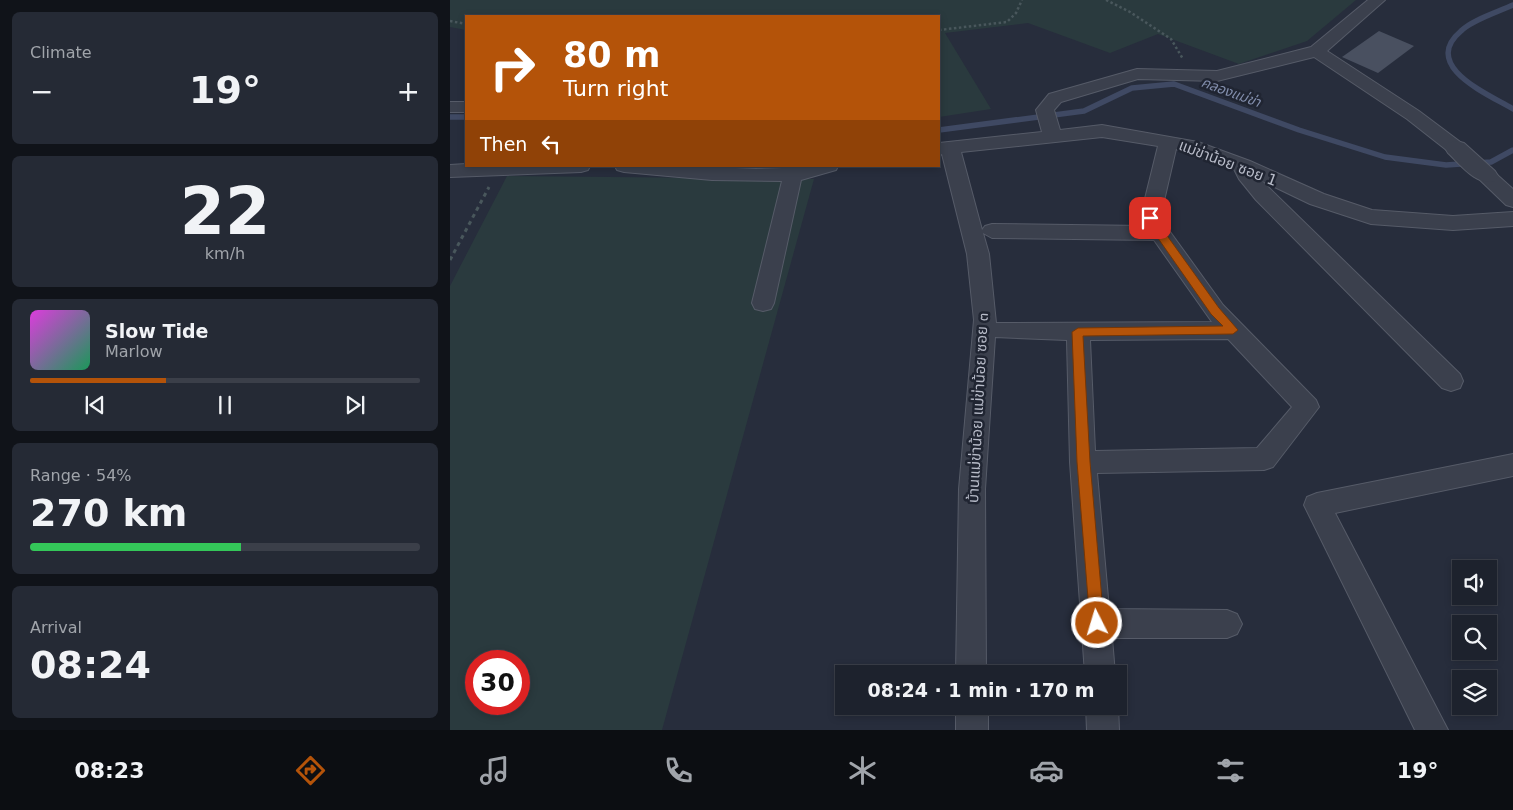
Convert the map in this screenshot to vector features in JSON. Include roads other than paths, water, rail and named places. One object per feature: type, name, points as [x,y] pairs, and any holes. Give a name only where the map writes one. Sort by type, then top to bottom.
[{"type":"street","points":[[1053,138],[1045,110],[1055,98],[1137,74],[1217,76],[1317,51],[1377,0]]},
{"type":"street","points":[[1317,51],[1413,115],[1456,148],[1513,200]]},
{"type":"street","points":[[450,107],[465,106]]},
{"type":"street","name":"แม่ข่าน้อย ซอย 1","points":[[945,148],[1053,138],[1102,131],[1191,146],[1243,165],[1317,199],[1371,217],[1453,223],[1513,219]]},
{"type":"street","points":[[1083,462],[1264,460],[1307,407],[1215,311],[1150,218],[1169,142]]},
{"type":"street","name":"บ้านแม่ข่าน้อย แม่ข่าน้อย ซอย ๓","points":[[945,148],[978,254],[985,320],[972,489],[971,665]]},
{"type":"street","points":[[1243,165],[1246,175],[1263,195],[1451,381]]},
{"type":"street","points":[[450,171],[553,167]]},
{"type":"street","points":[[635,167],[704,173],[793,174],[824,167]]},
{"type":"street","points":[[764,303],[793,174]]},
{"type":"street","points":[[992,231],[1160,234]]},
{"type":"street","points":[[1001,330],[1078,332],[1233,330]]},
{"type":"street","points":[[1078,332],[1083,462],[1099,665]]},
{"type":"street","points":[[1432,730],[1317,505],[1513,465]]},
{"type":"street","points":[[1097,623],[1227,624]]},
{"type":"street","points":[[972,715],[972,730]]},
{"type":"street","points":[[1102,715],[1103,730]]},
{"type":"waterway","name":"คลองแม่ข่า","points":[[1513,5],[1466,27],[1450,44],[1448,56],[1453,67],[1462,78],[1513,109]]},
{"type":"waterway","name":"คลองแม่ข่า","points":[[940,130],[1084,111],[1132,88],[1174,84],[1299,130],[1385,157],[1446,165],[1491,162],[1513,150]]},
{"type":"waterway","name":"คลองแม่ข่า","points":[[450,117],[465,117]]}]
